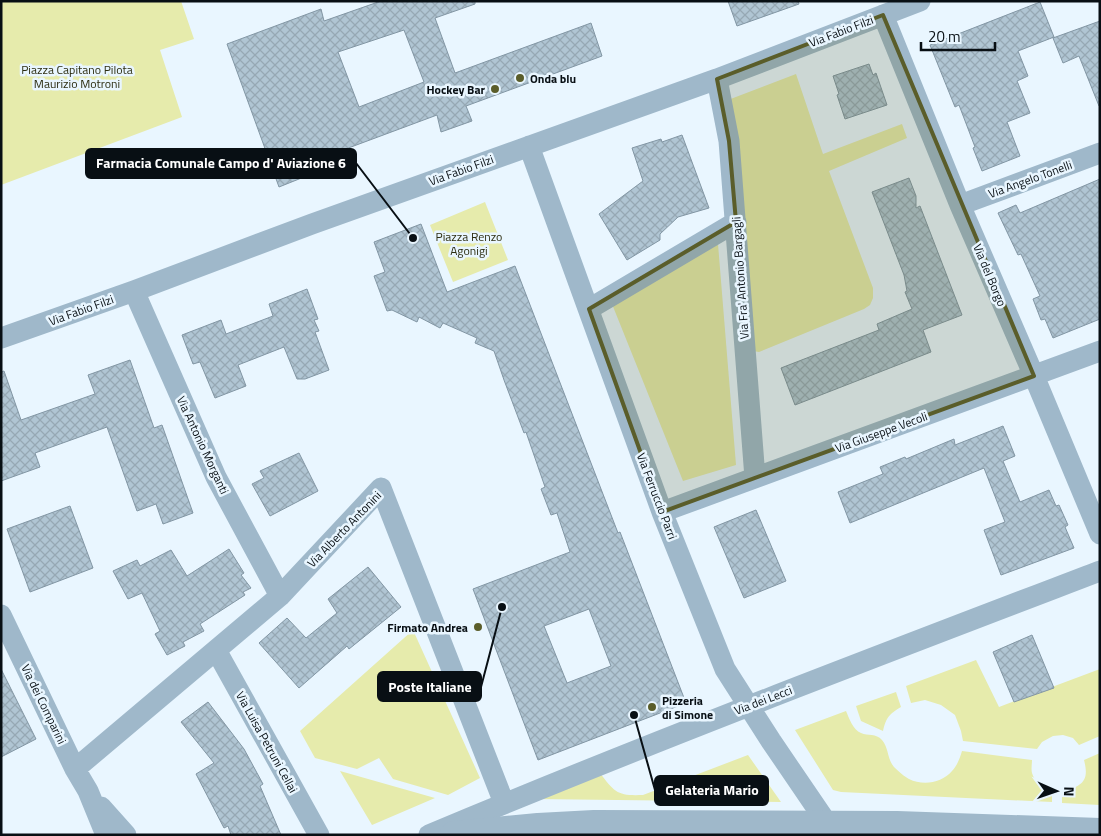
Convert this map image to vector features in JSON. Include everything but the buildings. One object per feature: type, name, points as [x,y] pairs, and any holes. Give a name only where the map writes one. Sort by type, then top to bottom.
[{"type":"street","name":"Via Fabio Filzi","points":[[1,338],[716,79],[920,1]]},
{"type":"street","name":"Via del Borgo","points":[[883,15],[960,205],[1100,534]]},
{"type":"street","name":"Via Fra' Antonio Bargagli","points":[[716,79],[729,141],[755,478]]},
{"type":"street","name":"Via Ferruccio Parri","points":[[529,146],[662,512],[725,669],[771,741],[832,830]]},
{"type":"street","name":"Via Angelo Tonelli","points":[[960,205],[1100,153]]},
{"type":"street","points":[[589,309],[736,222]]},
{"type":"street","name":"Via Antonio Morganti","points":[[134,291],[216,478],[280,596]]},
{"type":"street","name":"Via Giuseppe Vecoli","points":[[662,512],[1100,351]]},
{"type":"street","name":"Via Alberto Antonini","points":[[76,769],[280,596],[381,488],[504,803]]},
{"type":"street","name":"Via dei Lecci","points":[[429,835],[749,705],[1100,571]]},
{"type":"street","name":"Via dei Comparini","points":[[1,616],[88,791],[106,835]]},
{"type":"street","name":"Via Luisa Petruni Cellai","points":[[216,650],[319,835]]},
{"type":"street","name":"Via dei Comparini","points":[[88,791],[126,835]]},
{"type":"street","points":[[454,835],[538,826],[594,824],[832,830],[907,825],[1100,832]]},
{"type":"highlighted area","points":[[883,15],[1034,376],[662,512],[589,309],[736,222],[729,141],[717,79]]},
{"type":"green space","name":"Piazza Capitano Pilota Maurizio Motroni","points":[[1,1],[181,1],[194,39],[160,50],[182,117],[1,185]]},
{"type":"green space","points":[[796,74],[823,154],[902,124],[907,138],[829,171],[873,288],[873,298],[870,305],[759,352],[753,351],[728,100]]},
{"type":"green space","name":"Piazza Renzo Agonigi","points":[[485,202],[508,260],[453,282],[430,225]]},
{"type":"green space","points":[[718,244],[736,465],[683,481],[612,304]]},
{"type":"green space","points":[[413,630],[480,778],[448,795],[393,779],[379,758],[357,769],[315,758],[300,731]]},
{"type":"green space","points":[[976,660],[999,707],[1100,669],[1100,736],[1079,745],[1073,738],[1063,735],[1053,736],[1042,742],[1037,749],[963,741],[955,715],[941,705],[925,700],[911,703],[906,686]]},
{"type":"green space","points":[[896,692],[901,707],[889,717],[883,731],[861,721],[856,706]]},
{"type":"green space","points":[[846,711],[852,724],[858,731],[877,736],[882,740],[894,767],[909,779],[926,783],[938,781],[948,775],[955,767],[962,751],[1032,760],[1033,776],[1040,784],[1052,792],[1052,802],[841,792],[833,790],[795,730]]},
{"type":"green space","points":[[1100,753],[1100,805],[1062,803],[1062,793],[1079,785],[1085,778],[1086,768],[1084,760]]},
{"type":"green space","points":[[748,755],[781,802],[534,799],[600,773],[618,792],[628,795],[643,795]]},
{"type":"green space","points":[[340,771],[435,798],[372,825]]},
{"type":"place","name":"Onda blu","points":[[520,78]]},
{"type":"place","name":"Hockey Bar","points":[[495,89]]},
{"type":"place","name":"Farmacia Comunale Campo d' Aviazione 6","points":[[413,238]]},
{"type":"place","name":"Poste Italiane","points":[[502,607]]},
{"type":"place","name":"Firmato Andrea","points":[[478,627]]},
{"type":"place","name":"Pizzeria di Simone","points":[[652,707]]},
{"type":"place","name":"Gelateria Mario","points":[[634,715]]}]
